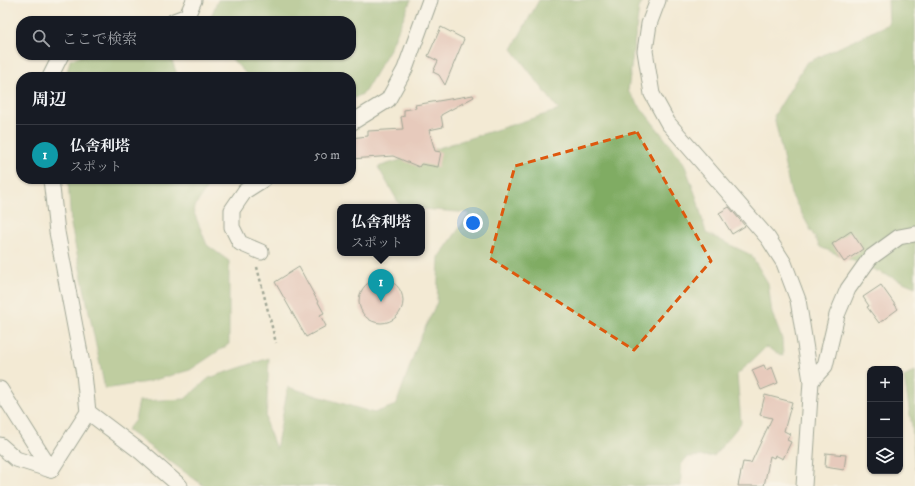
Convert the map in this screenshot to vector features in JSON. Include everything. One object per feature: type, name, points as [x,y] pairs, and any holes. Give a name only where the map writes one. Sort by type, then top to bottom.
[{"type":"street","points":[[187,16],[194,0]]},
{"type":"street","points":[[356,120],[388,100],[405,69],[430,0]]},
{"type":"street","points":[[658,0],[650,24],[645,51],[652,94],[668,123],[763,232],[784,263],[798,300],[811,382],[804,486]]},
{"type":"street","points":[[52,72],[58,60]]},
{"type":"street","points":[[51,470],[88,412],[84,374],[57,232],[52,184]]},
{"type":"street","points":[[256,184],[245,191],[232,210],[232,227],[240,243],[257,251]]},
{"type":"street","points":[[811,382],[825,366],[837,315],[848,289],[870,258],[899,237],[915,234]]},
{"type":"street","points":[[0,389],[51,470]]},
{"type":"street","points":[[88,412],[141,452],[180,486]]},
{"type":"street","points":[[0,444],[16,459],[51,470]]},
{"type":"path","points":[[257,251],[276,342]]},
{"type":"highlighted area","points":[[637,132],[711,261],[634,350],[490,258],[515,166]]},
{"type":"green space","points":[[218,0],[411,0],[390,49],[364,93],[356,97],[356,72],[244,72],[233,60],[356,60],[356,16],[211,16]]},
{"type":"green space","points":[[539,0],[644,0],[639,8],[628,91],[684,163],[697,199],[706,233],[751,255],[768,283],[772,313],[782,339],[783,356],[766,347],[737,375],[741,423],[714,456],[687,457],[681,465],[681,486],[204,486],[127,430],[135,420],[139,401],[185,399],[209,378],[269,358],[266,423],[276,449],[288,387],[374,413],[396,405],[418,343],[437,302],[439,257],[470,213],[425,209],[425,204],[399,204],[378,167],[559,110],[512,49]]},
{"type":"green space","points":[[888,0],[915,0],[915,287],[820,247],[791,194],[774,116],[806,63],[889,24]]},
{"type":"green space","points":[[70,60],[172,60],[176,72],[67,72]]},
{"type":"green space","points":[[68,184],[209,184],[193,210],[207,245],[229,261],[229,344],[190,370],[147,382],[105,389],[71,225]]},
{"type":"green space","points":[[915,371],[915,469],[912,427],[904,377]]},
{"type":"building","points":[[441,27],[464,39],[445,85],[439,75],[433,72],[438,61],[428,56]]},
{"type":"building","points":[[473,95],[474,97],[441,115],[443,127],[429,130],[435,151],[441,152],[438,167],[421,164],[419,167],[393,156],[356,159],[356,137],[368,136],[368,131],[403,129],[401,117],[404,116],[404,110],[416,108],[415,105]]},
{"type":"building","points":[[729,207],[745,226],[732,234],[719,213]]},
{"type":"building","points":[[851,231],[863,249],[844,262],[832,244]]},
{"type":"building","points":[[299,267],[324,313],[320,315],[326,326],[306,337],[275,282]]},
{"type":"building","points":[[377,279],[385,279],[390,280],[397,285],[402,292],[402,310],[397,317],[390,322],[377,323],[369,320],[362,313],[359,305],[359,297],[362,289],[369,282]]},
{"type":"building","points":[[881,285],[898,309],[879,323],[867,307],[869,306],[863,297]]},
{"type":"building","points":[[764,365],[766,370],[772,367],[778,383],[761,390],[752,370]]},
{"type":"building","points":[[765,395],[792,402],[784,431],[790,434],[787,440],[791,442],[783,459],[775,455],[774,458],[770,456],[764,486],[738,486],[743,462],[751,463],[772,418],[760,415]]},
{"type":"building","points":[[826,453],[846,455],[844,470],[825,467]]},
{"type":"place","name":"仏舎利塔","points":[[381,302]]}]
